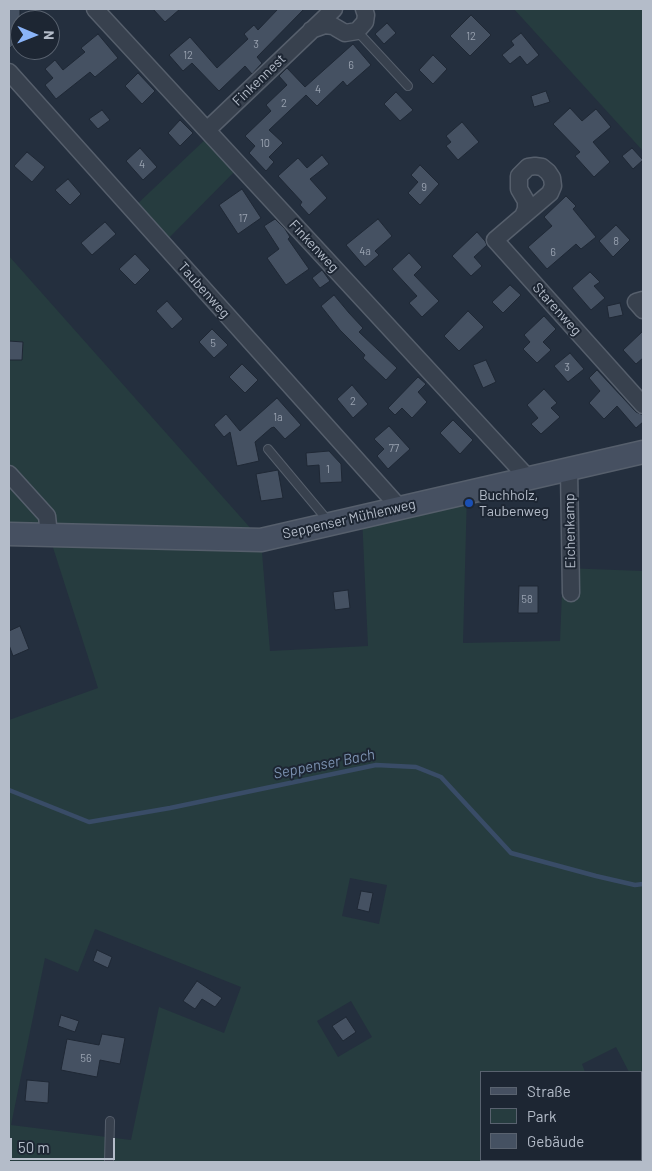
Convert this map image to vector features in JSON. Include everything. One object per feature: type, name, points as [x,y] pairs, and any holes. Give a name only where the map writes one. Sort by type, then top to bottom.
[{"type":"street","name":"Finkennest","points":[[207,130],[334,9]]},
{"type":"street","points":[[311,30],[325,25],[333,26],[345,33],[357,31],[365,22],[366,15],[364,9]]},
{"type":"street","name":"Finkenweg","points":[[101,10],[207,130],[528,478]]},
{"type":"street","name":"Taubenweg","points":[[9,72],[399,507]]},
{"type":"street","name":"Starenweg","points":[[523,216],[495,240],[643,405]]},
{"type":"street","points":[[643,300],[636,302],[643,310]]},
{"type":"street","name":"Seppenser Mühlenweg","points":[[9,534],[261,540],[643,452]]},
{"type":"street","name":"Eichenkamp","points":[[569,469],[571,593]]},
{"type":"street","points":[[9,474],[47,516],[49,535]]},
{"type":"lane","points":[[357,31],[408,86]]},
{"type":"lane","points":[[268,449],[330,523]]},
{"type":"lane","points":[[109,1162],[110,1121]]},
{"type":"green space","points":[[514,9],[643,9],[643,151]]},
{"type":"green space","points":[[211,134],[240,166],[163,244],[132,209]]},
{"type":"green space","points":[[9,256],[261,540],[270,651],[368,646],[362,516],[467,492],[463,643],[560,641],[563,568],[643,571],[643,1162],[9,1162],[9,720],[98,688],[49,535],[9,534]],"holes":[[[350,878],[387,885],[379,924],[342,916]],[[95,929],[241,987],[224,1033],[159,1007],[131,1140],[11,1125],[45,958],[78,972]],[[351,1001],[372,1037],[338,1057],[317,1021]]]},
{"type":"building","points":[[9,9],[20,9],[10,10],[9,49]]},
{"type":"building","points":[[153,9],[180,9],[165,22]]},
{"type":"building","points":[[278,9],[304,9],[257,57],[262,63],[252,74],[245,66],[219,91],[192,63],[183,71],[169,55],[190,37],[217,68],[248,39],[244,34],[254,25],[258,30]]},
{"type":"building","points":[[471,15],[491,35],[470,56],[450,36]]},
{"type":"building","points":[[387,23],[396,33],[384,44],[375,34]]},
{"type":"building","points":[[521,33],[539,55],[527,65],[520,56],[510,64],[502,55],[514,45],[511,41]]},
{"type":"building","points":[[98,34],[118,58],[95,77],[90,72],[56,99],[45,85],[53,78],[45,69],[55,60],[63,70],[85,52],[81,48]]},
{"type":"building","points":[[353,44],[371,65],[347,86],[343,81],[317,106],[306,95],[269,130],[283,143],[269,157],[274,162],[266,171],[249,153],[255,146],[245,136],[271,111],[266,105],[287,85],[279,76],[287,68],[305,87]]},
{"type":"building","points":[[433,55],[447,69],[433,84],[419,70]]},
{"type":"building","points":[[138,73],[155,91],[142,104],[125,86]]},
{"type":"building","points":[[546,91],[550,102],[534,107],[531,96]]},
{"type":"building","points":[[396,92],[413,110],[400,121],[384,104]]},
{"type":"building","points":[[570,108],[582,121],[596,109],[611,127],[593,142],[610,162],[594,177],[575,156],[580,152],[553,124]]},
{"type":"building","points":[[102,110],[110,120],[98,129],[89,119]]},
{"type":"building","points":[[180,120],[193,133],[180,146],[168,133]]},
{"type":"building","points":[[462,122],[479,142],[458,160],[446,146],[451,142],[446,136]]},
{"type":"building","points":[[140,148],[157,167],[143,180],[126,161]]},
{"type":"building","points":[[632,148],[643,160],[633,169],[622,156]]},
{"type":"building","points":[[27,152],[45,167],[32,182],[14,166]]},
{"type":"building","points":[[322,155],[329,164],[310,179],[327,198],[309,215],[300,205],[302,202],[278,176],[298,158],[307,168]]},
{"type":"building","points":[[420,165],[439,184],[420,205],[408,193],[418,182],[411,175]]},
{"type":"building","points":[[68,179],[81,194],[70,205],[55,190]]},
{"type":"building","points":[[242,189],[261,218],[238,234],[219,205]]},
{"type":"building","points":[[566,196],[576,206],[573,209],[596,237],[581,249],[576,244],[547,269],[528,247],[552,226],[544,217]]},
{"type":"building","points":[[275,219],[285,229],[290,237],[288,239],[309,269],[286,285],[267,258],[279,249],[264,226]]},
{"type":"building","points":[[378,219],[392,236],[375,251],[379,255],[365,267],[346,245]]},
{"type":"building","points":[[105,222],[116,234],[92,255],[81,243]]},
{"type":"building","points":[[616,225],[630,240],[613,257],[599,241]]},
{"type":"building","points":[[477,232],[487,245],[474,257],[482,266],[471,276],[452,256]]},
{"type":"building","points":[[409,253],[422,267],[414,275],[439,301],[422,317],[409,303],[417,296],[392,269]]},
{"type":"building","points":[[135,254],[150,270],[135,285],[119,269]]},
{"type":"building","points":[[322,270],[330,281],[320,288],[312,278]]},
{"type":"building","points":[[590,272],[600,282],[594,286],[605,298],[591,310],[572,288]]},
{"type":"building","points":[[510,285],[521,295],[503,313],[492,302]]},
{"type":"building","points":[[334,295],[363,328],[359,332],[397,368],[386,380],[363,358],[365,355],[340,330],[321,306]]},
{"type":"building","points":[[167,301],[183,319],[172,329],[156,311]]},
{"type":"building","points":[[620,303],[623,315],[609,318],[607,306]]},
{"type":"building","points":[[468,311],[484,327],[459,351],[444,336]]},
{"type":"building","points":[[544,316],[556,329],[543,342],[551,350],[537,363],[523,349],[530,342],[524,335]]},
{"type":"building","points":[[212,329],[228,345],[214,358],[199,342]]},
{"type":"building","points":[[643,331],[643,358],[636,364],[623,350]]},
{"type":"building","points":[[9,341],[23,342],[22,360],[9,360]]},
{"type":"building","points":[[570,353],[584,369],[568,382],[554,366]]},
{"type":"building","points":[[486,360],[496,382],[483,388],[473,365]]},
{"type":"building","points":[[242,364],[258,380],[245,393],[229,377]]},
{"type":"building","points":[[597,370],[636,412],[643,415],[643,422],[636,428],[617,406],[604,419],[589,403],[600,391],[589,378]]},
{"type":"building","points":[[418,377],[426,384],[418,392],[427,402],[412,418],[402,408],[395,415],[388,408]]},
{"type":"building","points":[[352,385],[368,404],[353,418],[337,399]]},
{"type":"building","points":[[544,389],[557,403],[551,408],[560,417],[541,434],[531,424],[538,418],[527,405]]},
{"type":"building","points":[[277,398],[301,425],[285,439],[274,427],[271,428],[255,442],[259,461],[237,466],[230,432],[224,437],[214,425],[226,414],[240,431]]},
{"type":"building","points":[[453,420],[473,440],[460,454],[440,433]]},
{"type":"building","points":[[389,426],[410,449],[388,469],[377,456],[384,449],[374,439]]},
{"type":"building","points":[[329,451],[341,464],[342,482],[320,483],[319,465],[307,466],[306,453]]},
{"type":"building","points":[[278,470],[283,498],[261,501],[256,474]]},
{"type":"building","points":[[519,586],[538,586],[538,613],[518,613]]},
{"type":"building","points":[[348,590],[350,608],[335,610],[333,592]]},
{"type":"building","points":[[20,626],[29,649],[13,656],[9,645],[9,631]]},
{"type":"building","points":[[361,891],[373,893],[369,912],[357,909]]},
{"type":"building","points":[[97,950],[112,957],[108,968],[93,961]]},
{"type":"building","points":[[197,981],[222,998],[215,1007],[202,999],[195,1009],[183,1001]]},
{"type":"building","points":[[61,1015],[79,1021],[75,1032],[58,1026]]},
{"type":"building","points":[[346,1017],[356,1032],[343,1041],[332,1026]]},
{"type":"building","points":[[102,1034],[125,1038],[120,1064],[100,1060],[97,1077],[61,1070],[67,1039],[99,1045]]},
{"type":"building","points":[[27,1080],[49,1082],[48,1103],[25,1101]]},
{"type":"waterway","name":"Seppenser Bach","points":[[9,790],[89,822],[170,808],[376,765],[416,767],[441,777],[511,853],[596,876],[635,885],[643,884]]},
{"type":"place","name":"Buchholz, Taubenweg","points":[[469,503]]}]
